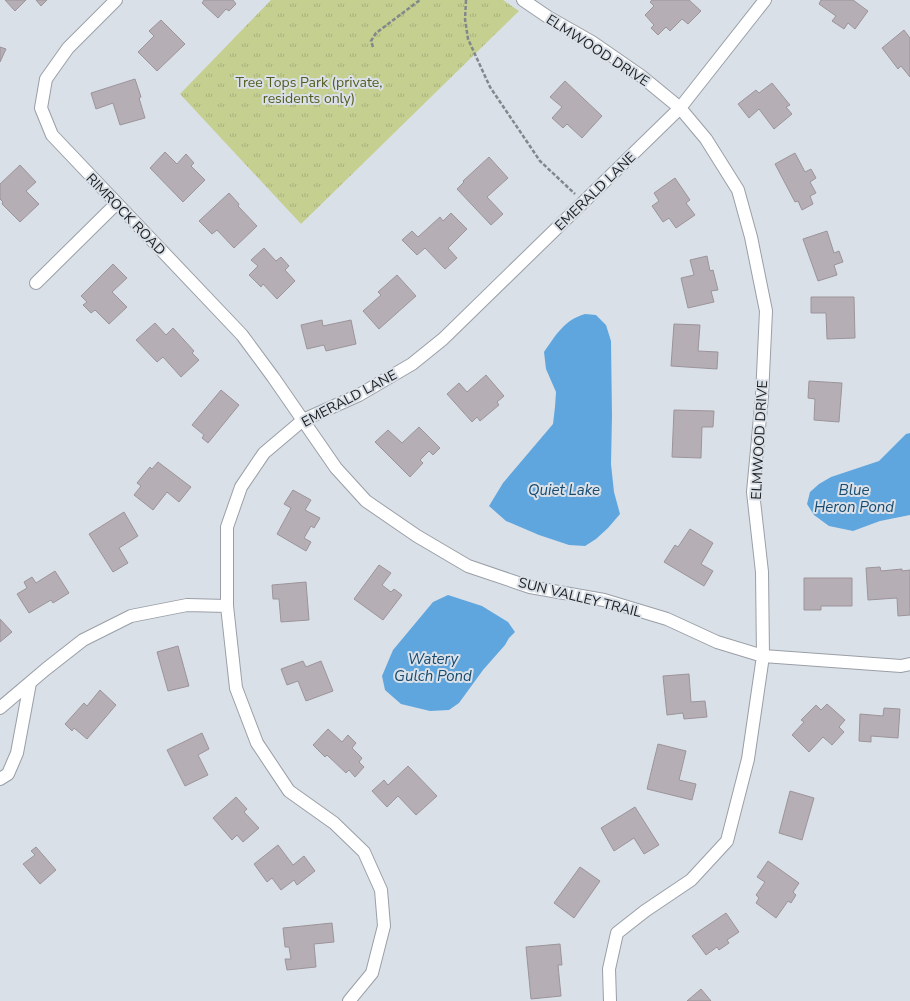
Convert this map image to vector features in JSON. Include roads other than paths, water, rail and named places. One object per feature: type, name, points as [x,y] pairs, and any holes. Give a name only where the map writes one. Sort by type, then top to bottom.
[{"type":"street","name":"RIMROCK ROAD","points":[[116,0],[68,48],[46,79],[41,108],[52,135],[242,335],[302,420]]},
{"type":"street","name":"ELMWOOD DRIVE","points":[[523,0],[548,17],[592,42],[641,76],[680,108],[706,139],[738,190],[751,237],[766,311],[762,396],[753,492],[762,572],[762,656],[748,759],[727,841],[691,880],[645,911],[617,933],[609,970],[610,1001]]},
{"type":"street","name":"EMERALD LANE","points":[[349,1001],[372,973],[384,926],[381,890],[364,852],[334,823],[289,791],[256,743],[236,688],[227,606],[227,527],[241,487],[264,453],[302,420],[359,395],[412,364],[443,339],[680,108],[765,0]]},
{"type":"street","points":[[36,283],[116,204]]},
{"type":"street","name":"SUN VALLEY TRAIL","points":[[302,420],[336,468],[366,501],[417,536],[468,566],[530,587],[611,602],[667,619],[717,642],[762,656],[901,666],[910,664]]},
{"type":"street","points":[[0,708],[83,640],[131,616],[187,605],[227,606]]},
{"type":"street","points":[[0,779],[8,774],[17,752],[30,683]]},
{"type":"water","name":"Quiet Lake","points":[[585,314],[596,315],[606,325],[611,341],[611,464],[614,492],[620,514],[596,539],[585,546],[569,545],[539,535],[506,521],[489,506],[503,483],[553,424],[556,392],[546,369],[544,352],[566,324],[571,320]]},
{"type":"water","name":"Blue Heron Pond","points":[[910,433],[910,515],[880,521],[853,531],[829,526],[814,515],[807,504],[810,492],[819,484],[831,477],[879,461],[906,434]]},
{"type":"water","name":"Watery Gulch Pond","points":[[448,595],[482,606],[508,622],[515,632],[483,670],[459,703],[449,710],[430,711],[401,704],[385,690],[382,676],[393,650],[433,602]]},
{"type":"park label","name":"Tree Tops Park (private, residents only)","points":[[309,90]]}]
